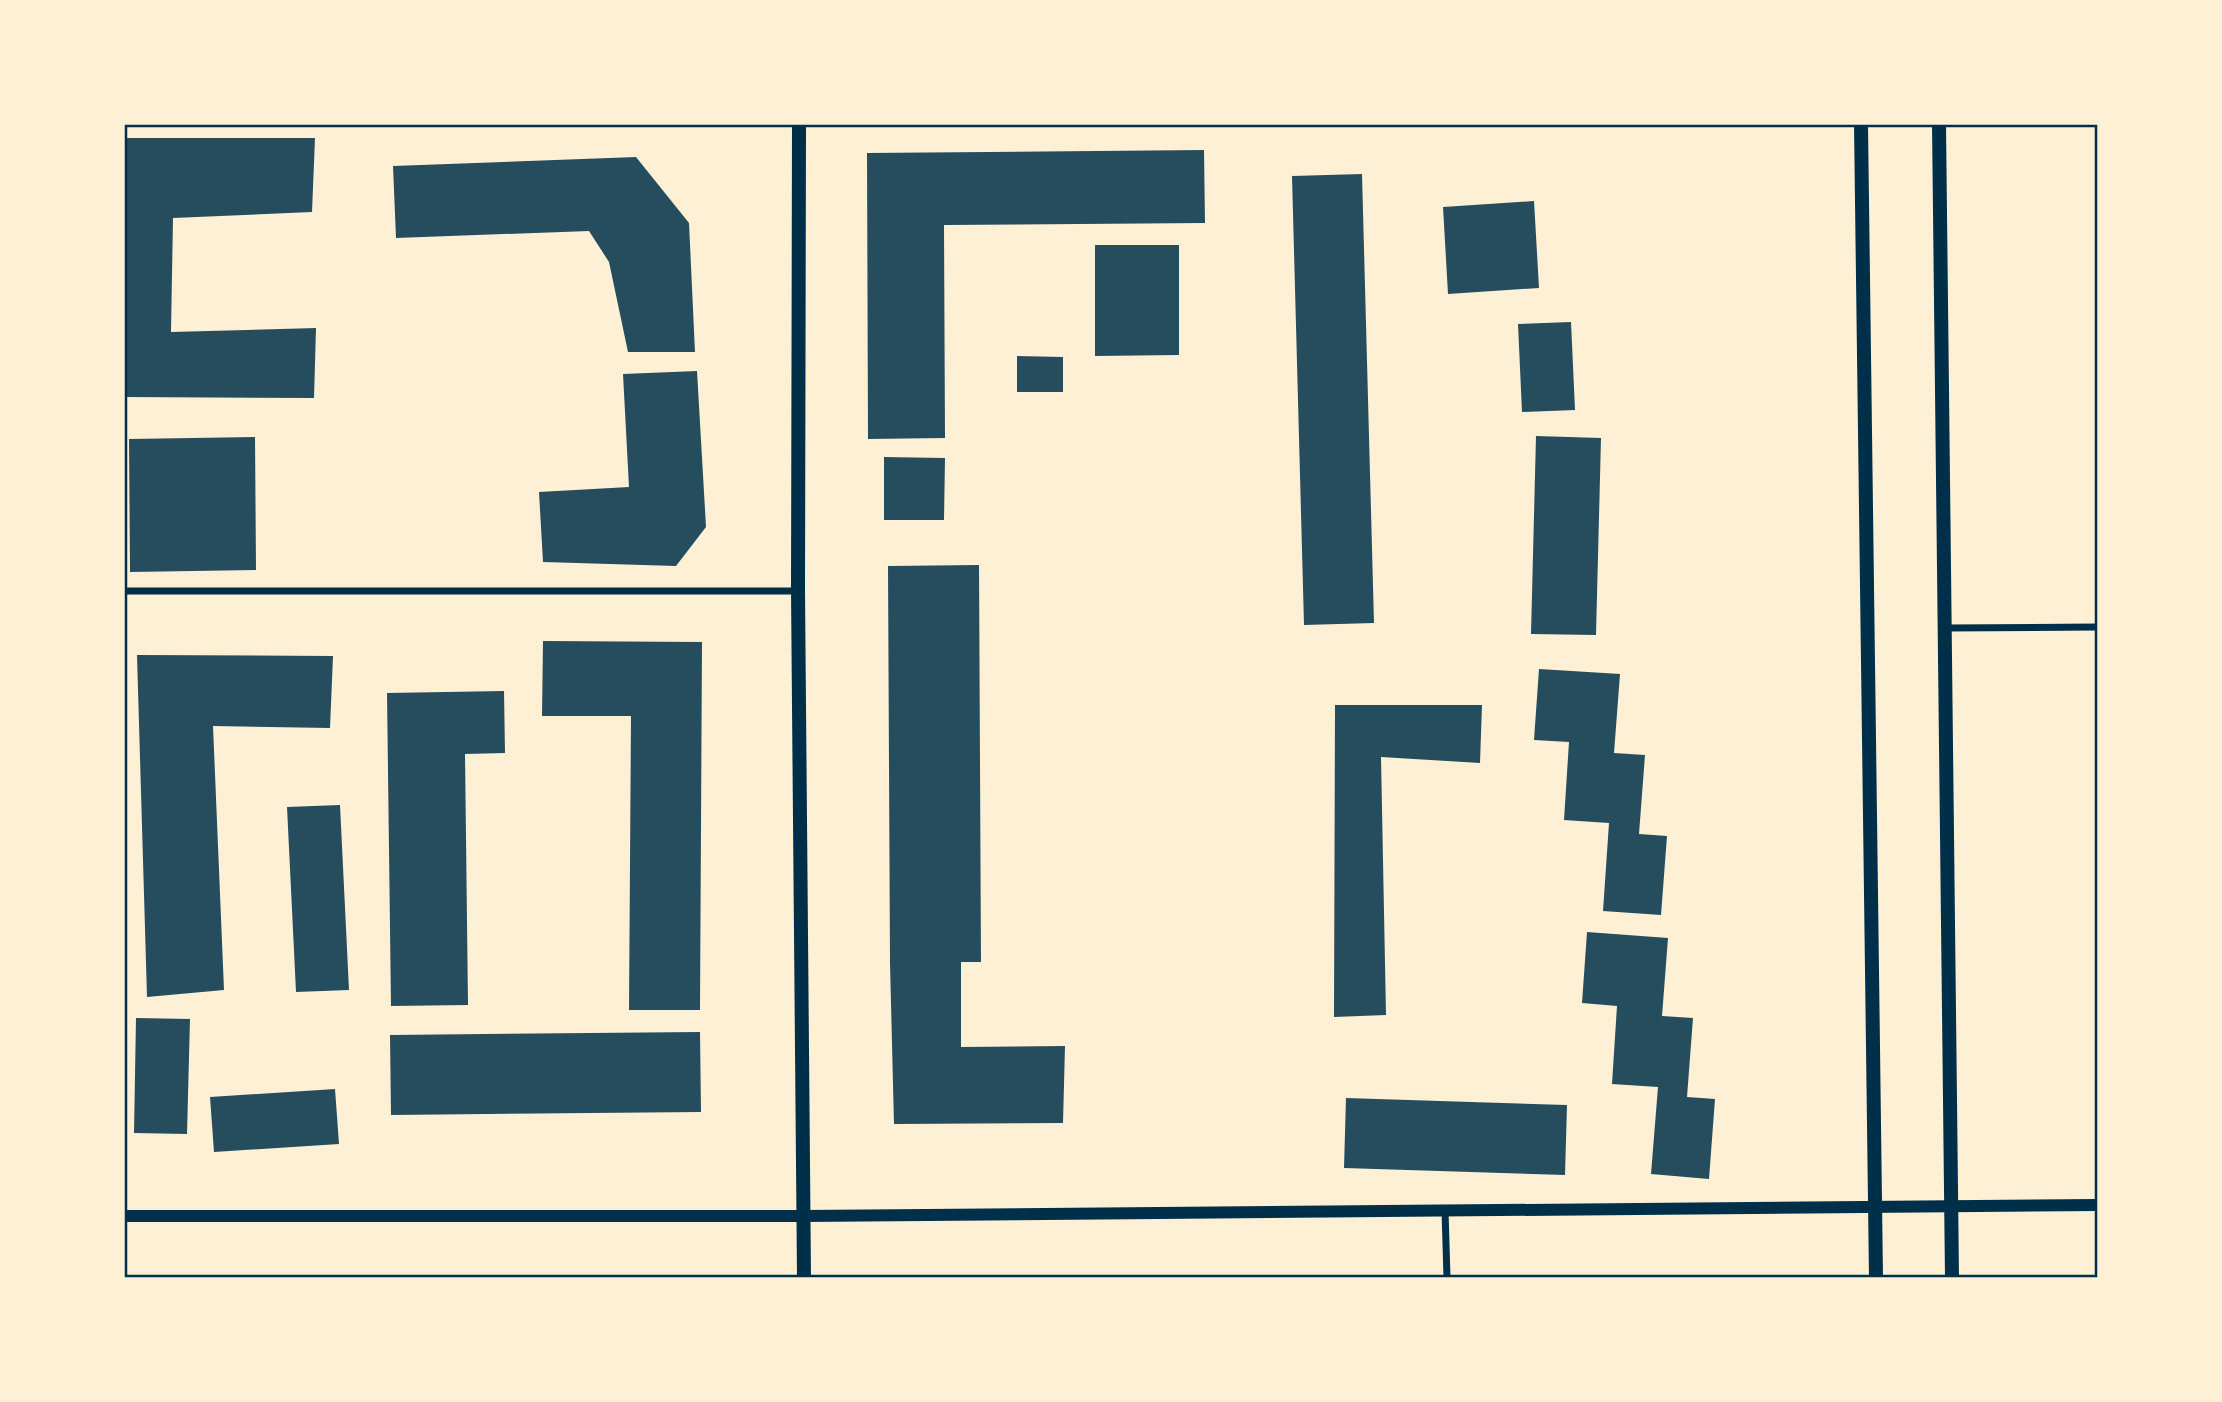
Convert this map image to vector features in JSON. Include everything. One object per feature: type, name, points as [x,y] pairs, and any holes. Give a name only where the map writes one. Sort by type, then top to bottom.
[{"type":"main road","points":[[799,124],[798,591],[804,1278]]},
{"type":"main road","points":[[1861,124],[1876,1278]]},
{"type":"main road","points":[[1939,124],[1952,1278]]},
{"type":"street","points":[[124,591],[798,591]]},
{"type":"street","points":[[1946,628],[2098,626]]},
{"type":"street","points":[[124,1216],[804,1216],[2098,1205]]},
{"type":"street","points":[[1445,1210],[1447,1278]]},
{"type":"building","points":[[124,138],[315,138],[312,212],[173,218],[171,332],[316,328],[314,398],[124,397]]},
{"type":"building","points":[[1204,150],[1205,223],[944,225],[945,438],[868,439],[867,153]]},
{"type":"building","points":[[636,157],[689,223],[695,352],[628,352],[609,262],[589,231],[396,238],[393,166]]},
{"type":"building","points":[[1362,174],[1374,623],[1304,625],[1292,176]]},
{"type":"building","points":[[1534,201],[1539,288],[1448,294],[1443,207]]},
{"type":"building","points":[[1095,245],[1179,245],[1179,355],[1095,356]]},
{"type":"building","points":[[1571,322],[1575,410],[1522,412],[1518,324]]},
{"type":"building","points":[[1017,356],[1063,357],[1063,392],[1017,392]]},
{"type":"building","points":[[697,371],[706,527],[676,566],[543,562],[539,492],[629,487],[623,374]]},
{"type":"building","points":[[1536,436],[1601,438],[1596,635],[1531,634]]},
{"type":"building","points":[[255,437],[256,570],[130,572],[129,439]]},
{"type":"building","points":[[884,457],[945,458],[944,520],[884,520]]},
{"type":"building","points":[[979,565],[981,962],[961,962],[961,1047],[1065,1046],[1063,1123],[894,1124],[890,963],[888,566]]},
{"type":"building","points":[[543,641],[702,642],[700,1010],[629,1010],[631,716],[542,716]]},
{"type":"building","points":[[137,655],[333,656],[330,728],[213,726],[224,990],[147,997]]},
{"type":"building","points":[[1539,669],[1620,674],[1614,753],[1645,755],[1639,834],[1667,836],[1661,915],[1603,911],[1609,823],[1564,820],[1569,742],[1534,740]]},
{"type":"building","points":[[504,691],[505,753],[465,754],[468,1005],[391,1006],[387,693]]},
{"type":"building","points":[[1335,705],[1482,705],[1480,763],[1381,757],[1386,1015],[1334,1017]]},
{"type":"building","points":[[340,805],[349,990],[296,992],[287,807]]},
{"type":"building","points":[[1587,932],[1668,938],[1662,1016],[1693,1018],[1687,1097],[1715,1099],[1709,1179],[1651,1174],[1658,1087],[1612,1084],[1617,1006],[1582,1003]]},
{"type":"building","points":[[136,1018],[190,1019],[187,1134],[134,1133]]},
{"type":"building","points":[[700,1032],[701,1112],[391,1115],[390,1035]]},
{"type":"building","points":[[335,1089],[339,1144],[214,1152],[210,1097]]},
{"type":"building","points":[[1346,1098],[1567,1105],[1565,1175],[1344,1168]]}]
